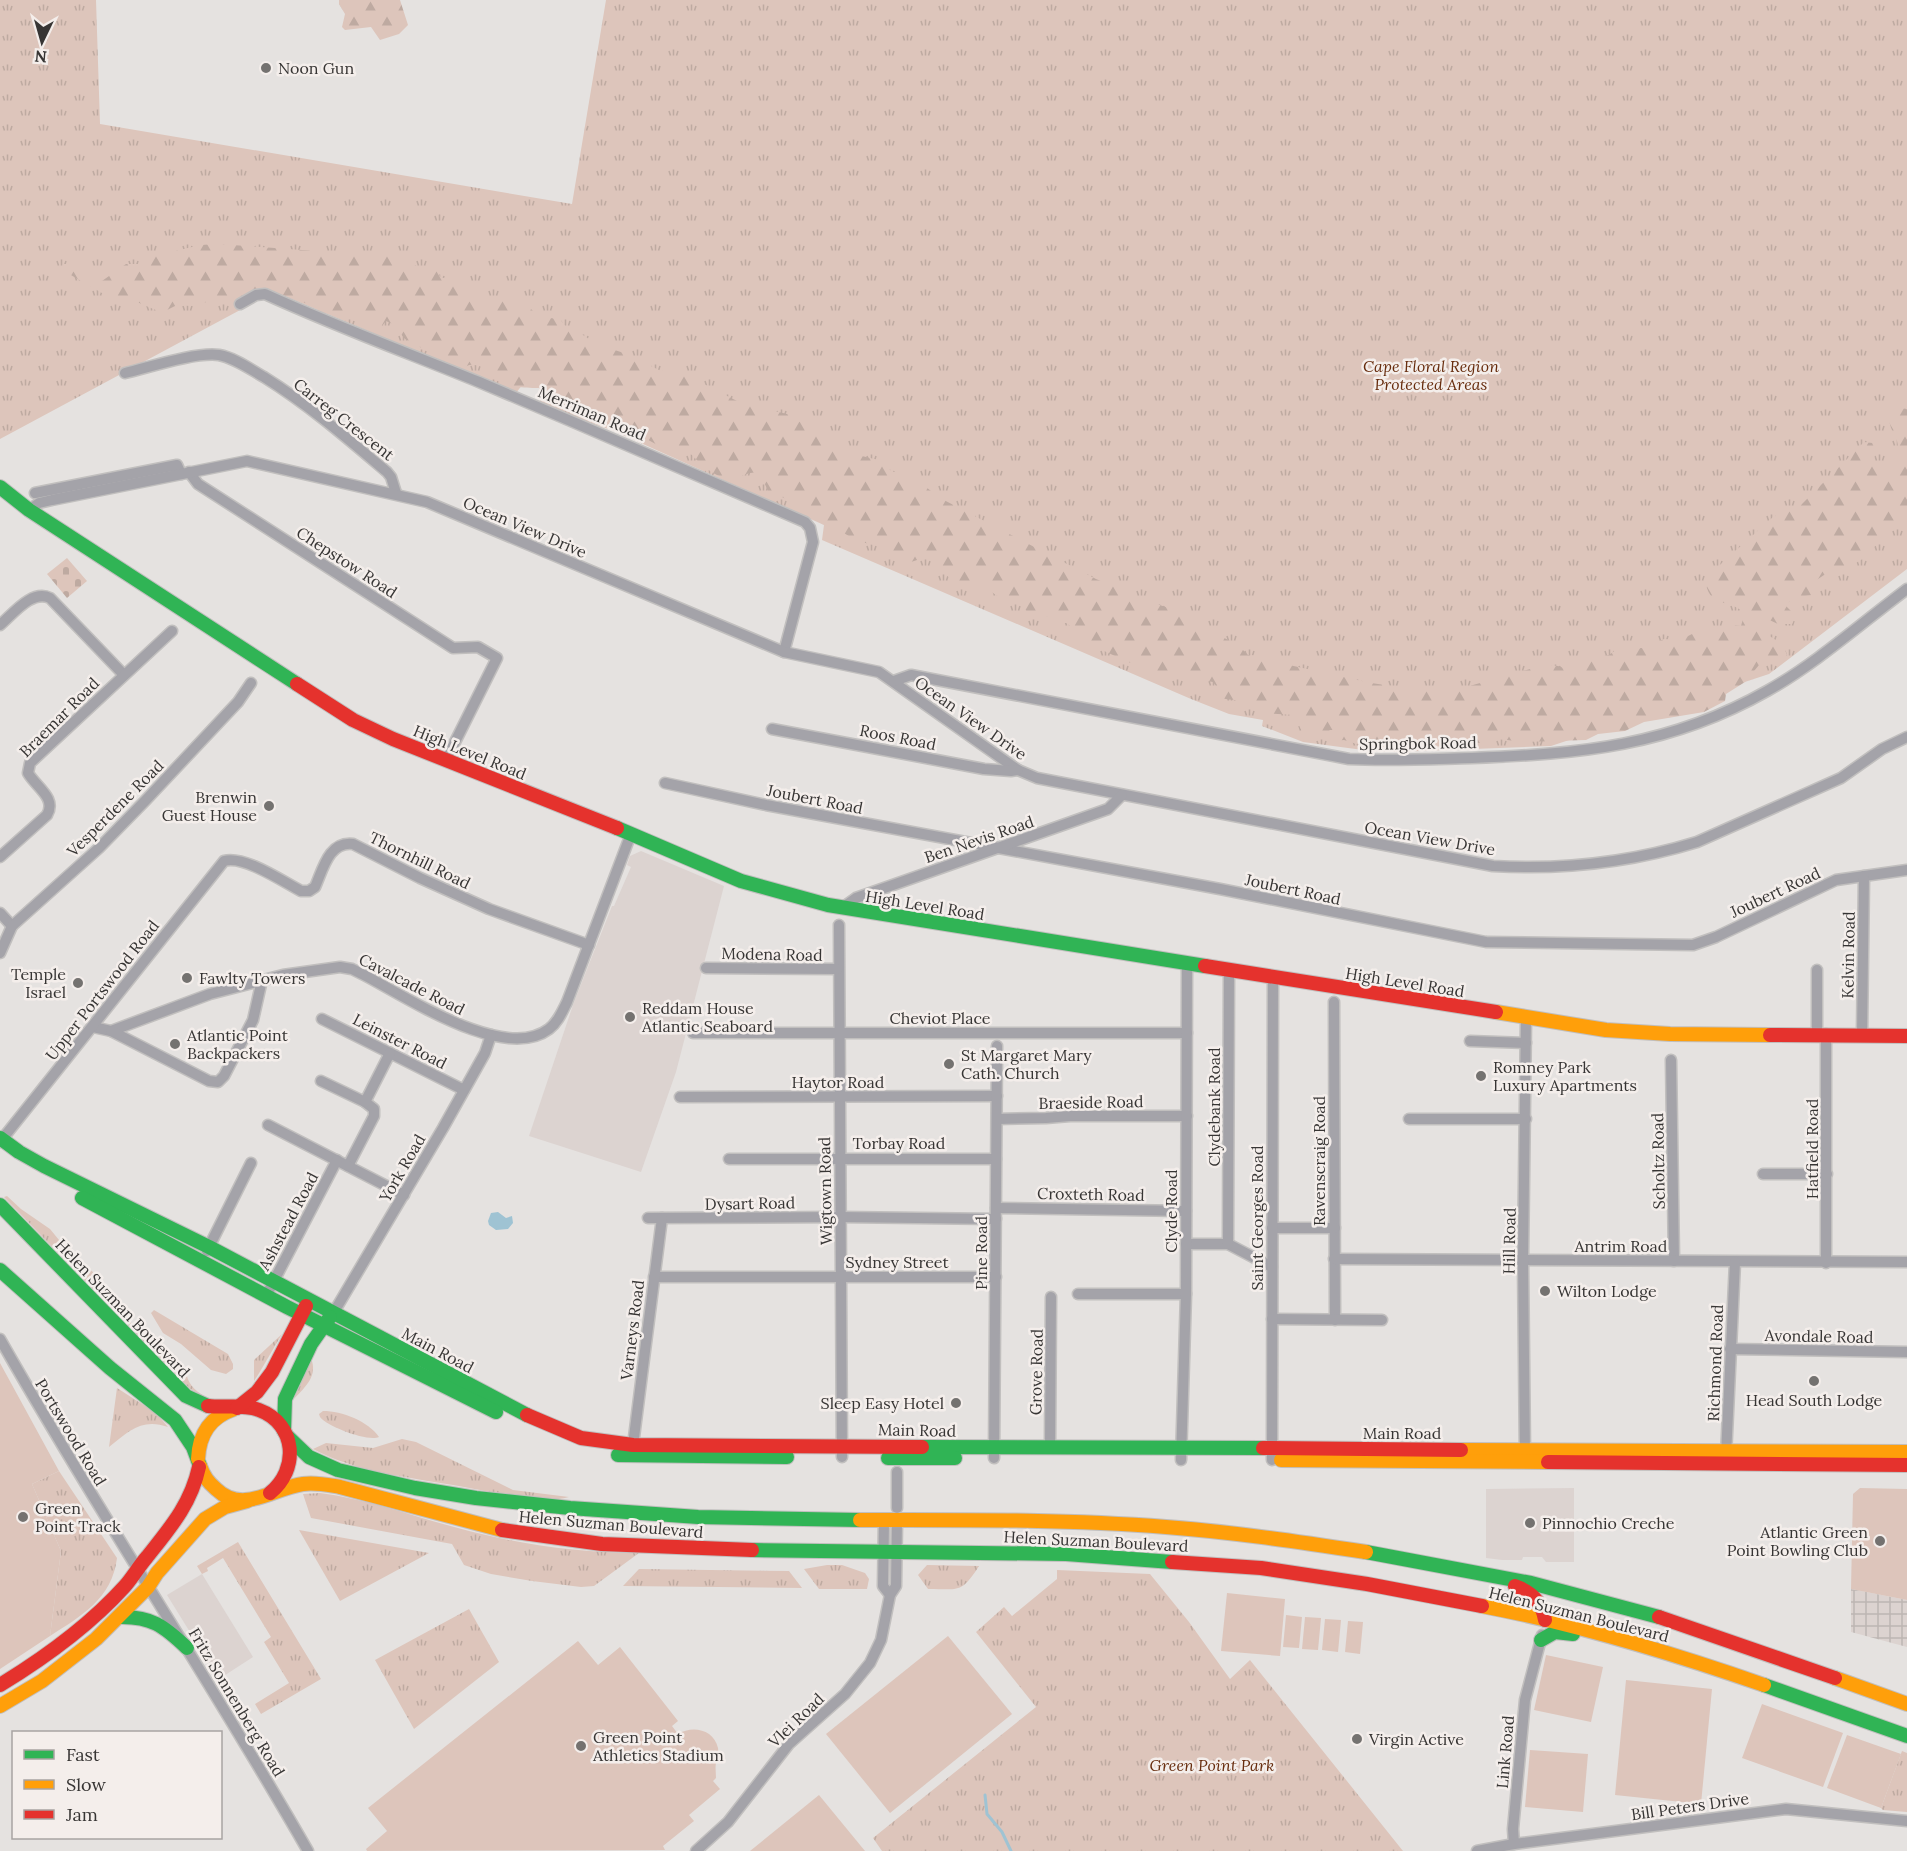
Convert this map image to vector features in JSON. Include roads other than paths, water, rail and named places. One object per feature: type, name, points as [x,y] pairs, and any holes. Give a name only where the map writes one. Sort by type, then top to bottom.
[{"type":"main road","name":"High Level Road","points":[[0,487],[29,510],[353,720],[393,739],[631,834],[741,881],[842,908],[1526,1018],[1636,1033],[1907,1036]]},
{"type":"main road","name":"Main Road","points":[[1,1143],[202,1262],[266,1296],[537,1433],[578,1449],[632,1456],[842,1452],[1181,1454],[1726,1458],[1907,1465]]},
{"type":"main road","name":"Main Road","points":[[98,1200],[209,1247],[552,1428],[588,1439],[633,1445],[842,1452]]},
{"type":"main road","name":"Helen Suzman Boulevard","points":[[0,1205],[186,1396],[203,1405],[253,1408],[266,1413],[277,1421],[302,1453],[324,1464],[386,1481],[465,1496],[667,1515],[892,1517],[1165,1527],[1268,1538],[1384,1555],[1503,1577],[1638,1611],[1745,1644],[1907,1704]]},
{"type":"main road","points":[[0,1270],[110,1368],[176,1420],[188,1437],[206,1481],[217,1492],[231,1499],[248,1501]]},
{"type":"main road","points":[[0,1685],[59,1647],[88,1624],[138,1570],[188,1504],[195,1487],[199,1463],[199,1442],[207,1426],[218,1416],[236,1408],[257,1392],[268,1378],[309,1300]]},
{"type":"main road","points":[[269,1494],[280,1484],[288,1471],[291,1452],[286,1434],[285,1399],[311,1344],[334,1312]]},
{"type":"main road","name":"Main Road","points":[[995,1453],[1050,1448],[1181,1454]]},
{"type":"main road","name":"Main Road","points":[[1726,1458],[1907,1452]]},
{"type":"main road","name":"Helen Suzman Boulevard","points":[[0,1706],[42,1681],[69,1661],[119,1617],[205,1520],[221,1509],[301,1484],[324,1484],[491,1528],[602,1544],[720,1550],[1066,1554],[1250,1567],[1367,1584],[1519,1613],[1660,1651],[1907,1736]]},
{"type":"main road","points":[[1384,1555],[1523,1589],[1533,1595],[1543,1607],[1545,1620]]},
{"type":"main road","points":[[119,1617],[139,1616],[152,1619],[166,1628],[187,1648]]},
{"type":"main road","points":[[1541,1640],[1551,1633],[1561,1632],[1625,1648],[1660,1651]]},
{"type":"street","name":"Merriman Road","points":[[240,304],[256,295],[265,294],[318,318],[373,338],[608,436],[805,522],[810,528],[813,542],[784,652]]},
{"type":"street","name":"Carreg Crescent","points":[[125,373],[206,355],[222,356],[235,361],[300,400],[338,430],[387,472],[396,493]]},
{"type":"street","name":"Ocean View Drive","points":[[29,510],[39,503],[52,500],[247,461],[396,493],[427,501],[784,652],[879,672],[1018,770],[1037,778],[1478,864],[1517,867],[1592,864],[1681,847],[1841,778],[1882,749],[1907,737]]},
{"type":"street","points":[[35,493],[177,465],[185,473]]},
{"type":"street","name":"Chepstow Road","points":[[185,473],[198,484],[453,648],[478,647],[497,658],[446,760]]},
{"type":"street","name":"Springbok Road","points":[[894,681],[911,675],[1348,759],[1550,755],[1615,747],[1655,737],[1691,726],[1740,705],[1768,691],[1800,670],[1907,589]]},
{"type":"street","points":[[0,625],[34,596],[43,595],[50,598],[124,675]]},
{"type":"street","name":"Braemar Road","points":[[0,857],[47,815],[50,809],[49,799],[28,773],[30,763],[172,632]]},
{"type":"street","name":"Vesperdene Road","points":[[0,953],[12,926],[99,848],[238,702],[251,683]]},
{"type":"street","name":"Roos Road","points":[[772,729],[984,769],[1018,770]]},
{"type":"street","name":"Joubert Road","points":[[665,783],[777,808],[1220,889],[1486,942],[1693,945],[1716,937],[1836,880],[1907,870]]},
{"type":"street","name":"Ben Nevis Road","points":[[842,908],[856,898],[1108,809],[1122,795]]},
{"type":"street","name":"Cavalcade Road","points":[[111,1031],[210,994],[262,980],[328,968],[352,969],[449,1020],[491,1035],[532,1036],[549,1029],[563,1010],[631,834]]},
{"type":"street","name":"Thornhill Road","points":[[229,860],[242,861],[301,891],[309,891],[315,886],[336,846],[343,843],[352,844],[489,909],[589,945]]},
{"type":"street","name":"Upper Portswood Road","points":[[1,1143],[219,865],[229,860]]},
{"type":"street","name":"Kelvin Road","points":[[1862,1035],[1864,876]]},
{"type":"street","points":[[0,913],[12,926]]},
{"type":"street","name":"Wigtown Road","points":[[838,925],[842,1452]]},
{"type":"street","name":"Clyde Road","points":[[1181,1454],[1186,1294],[1187,963]]},
{"type":"street","name":"Modena Road","points":[[706,968],[838,969]]},
{"type":"street","name":"Clydebank Road","points":[[1228,1244],[1229,969]]},
{"type":"street","name":"Hatfield Road","points":[[1817,970],[1822,1034],[1827,1174],[1826,1263]]},
{"type":"street","name":"Saint Georges Road","points":[[1272,1455],[1274,976]]},
{"type":"street","points":[[93,1027],[111,1031],[209,1081],[218,1082],[224,1076],[253,1020],[262,980]]},
{"type":"street","name":"Ravenscraig Road","points":[[1334,1002],[1335,1320]]},
{"type":"street","name":"Hill Road","points":[[1525,1457],[1523,1260],[1526,1018]]},
{"type":"street","name":"Leinster Road","points":[[322,1019],[464,1090]]},
{"type":"street","name":"Cheviot Place","points":[[693,1033],[1187,1033]]},
{"type":"street","name":"York Road","points":[[334,1312],[485,1053],[491,1035]]},
{"type":"street","points":[[1470,1041],[1526,1043]]},
{"type":"street","name":"Pine Road","points":[[995,1453],[997,1046]]},
{"type":"street","points":[[369,1105],[390,1053]]},
{"type":"street","name":"Scholtz Road","points":[[1671,1060],[1674,1262]]},
{"type":"street","points":[[321,1081],[369,1105],[374,1116],[348,1166]]},
{"type":"street","name":"Haytor Road","points":[[680,1097],[997,1096]]},
{"type":"street","name":"Braeside Road","points":[[997,1119],[1070,1116],[1186,1116]]},
{"type":"street","points":[[1409,1119],[1526,1119]]},
{"type":"street","points":[[268,1125],[404,1195]]},
{"type":"street","name":"Torbay Road","points":[[729,1158],[996,1159]]},
{"type":"street","name":"Ashstead Road","points":[[266,1296],[337,1160]]},
{"type":"street","points":[[202,1262],[251,1163]]},
{"type":"street","points":[[1763,1174],[1827,1174]]},
{"type":"street","name":"Croxteth Road","points":[[996,1213],[1186,1211]]},
{"type":"street","name":"Dysart Road","points":[[648,1218],[996,1213]]},
{"type":"street","name":"Varneys Road","points":[[633,1445],[662,1218]]},
{"type":"street","points":[[1272,1228],[1335,1228]]},
{"type":"street","points":[[1186,1244],[1228,1244],[1272,1267]]},
{"type":"street","name":"Antrim Road","points":[[1335,1259],[1907,1262]]},
{"type":"street","name":"Richmond Road","points":[[1726,1458],[1735,1262]]},
{"type":"street","name":"Sydney Street","points":[[654,1277],[996,1277]]},
{"type":"street","points":[[1078,1294],[1186,1294]]},
{"type":"street","name":"Grove Road","points":[[1050,1448],[1052,1297]]},
{"type":"street","points":[[1272,1319],[1382,1320]]},
{"type":"street","name":"Portswood Road","points":[[0,1339],[138,1570]]},
{"type":"street","name":"Avondale Road","points":[[1730,1349],[1907,1352]]},
{"type":"street","name":"Vlei Road","points":[[696,1851],[729,1822],[789,1744],[845,1694],[863,1673],[881,1640],[890,1595],[896,1586],[890,1552],[897,1472]]},
{"type":"street","name":"Fritz Sonnenberg Road","points":[[138,1570],[238,1729],[308,1851]]},
{"type":"street","name":"Link Road","points":[[1519,1613],[1535,1630],[1533,1662]]},
{"type":"street","name":"Link Road","points":[[1514,1844],[1513,1829],[1525,1700],[1545,1620]]},
{"type":"street","name":"Bill Peters Drive","points":[[1478,1851],[1514,1844],[1786,1809],[1907,1821]]},
{"type":"water","points":[[498,1212],[506,1218],[512,1216],[513,1223],[508,1229],[496,1230],[489,1225],[491,1213]]},
{"type":"waterway","points":[[985,1795],[987,1814],[1002,1832],[1011,1851]]},
{"type":"place","name":"Noon Gun","points":[[266,68]]},
{"type":"place","name":"Brenwin Guest House","points":[[269,806]]},
{"type":"place","name":"Fawlty Towers","points":[[187,978]]},
{"type":"place","name":"Temple Israel","points":[[78,983]]},
{"type":"place","name":"Reddam House Atlantic Seaboard","points":[[630,1017]]},
{"type":"place","name":"Atlantic Point Backpackers","points":[[175,1044]]},
{"type":"place","name":"St Margaret Mary Cath. Church","points":[[949,1064]]},
{"type":"place","name":"Romney Park Luxury Apartments","points":[[1481,1076]]},
{"type":"place","name":"Wilton Lodge","points":[[1545,1291]]},
{"type":"place","name":"Head South Lodge","points":[[1814,1381]]},
{"type":"place","name":"Sleep Easy Hotel","points":[[956,1403]]},
{"type":"place","name":"Green Point Track","points":[[23,1517]]},
{"type":"place","name":"Pinnochio Creche","points":[[1530,1523]]},
{"type":"place","name":"Atlantic Green Point Bowling Club","points":[[1880,1541]]},
{"type":"place","name":"Virgin Active","points":[[1357,1739]]},
{"type":"place","name":"Green Point Athletics Stadium","points":[[581,1746]]},
{"type":"park label","name":"Cape Floral Region Protected Areas","points":[[1431,375]]},
{"type":"park label","name":"Green Point Park","points":[[1212,1765]]}]
